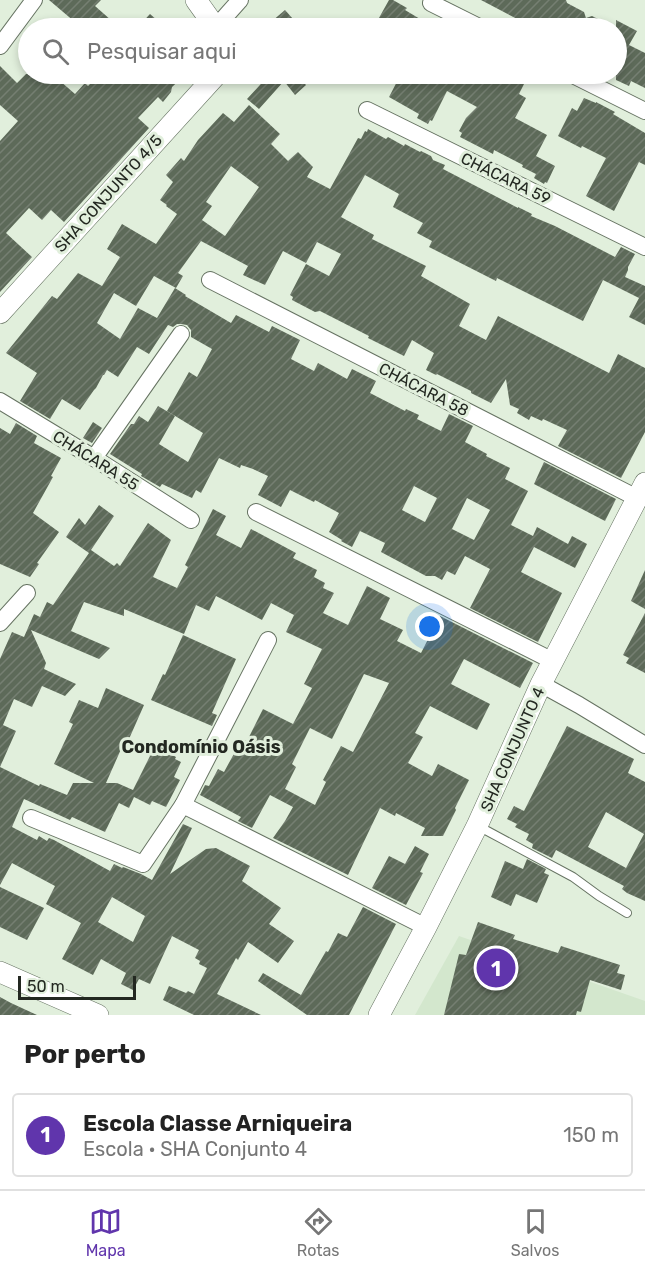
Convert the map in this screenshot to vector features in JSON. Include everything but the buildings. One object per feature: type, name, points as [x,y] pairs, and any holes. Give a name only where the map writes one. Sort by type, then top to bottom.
[{"type":"street","points":[[21,18],[34,0]]},
{"type":"street","points":[[196,0],[209,18]]},
{"type":"street","points":[[225,18],[240,0]]},
{"type":"street","points":[[431,3],[461,18]]},
{"type":"street","points":[[0,46],[18,22]]},
{"type":"street","name":"SHA CONJUNTO 4/5","points":[[0,313],[208,84]]},
{"type":"street","points":[[591,84],[645,111]]},
{"type":"street","name":"CHÁCARA 59","points":[[367,110],[645,247]]},
{"type":"street","name":"CHÁCARA 58","points":[[210,280],[641,490]]},
{"type":"street","points":[[94,458],[181,334]]},
{"type":"street","name":"CHÁCARA 55","points":[[0,401],[191,520]]},
{"type":"street","name":"SHA CONJUNTO 4","points":[[378,1015],[477,826],[541,684],[641,490]]},
{"type":"street","points":[[256,512],[553,661]]},
{"type":"street","points":[[0,623],[27,593]]},
{"type":"street","points":[[31,818],[143,864],[183,805],[268,640]]},
{"type":"street","points":[[541,684],[645,744]]},
{"type":"street","points":[[183,805],[426,927]]},
{"type":"street","points":[[0,972],[98,1015]]},
{"type":"lane","points":[[477,826],[573,877],[627,913]]},
{"type":"shaded area","points":[[459,936],[645,1001],[645,1015],[415,1015]]},
{"type":"place","name":"Escola Classe Arniqueira","points":[[496,968]]},
{"type":"district","name":"Condomínio Oásis","points":[[201,747]]}]
